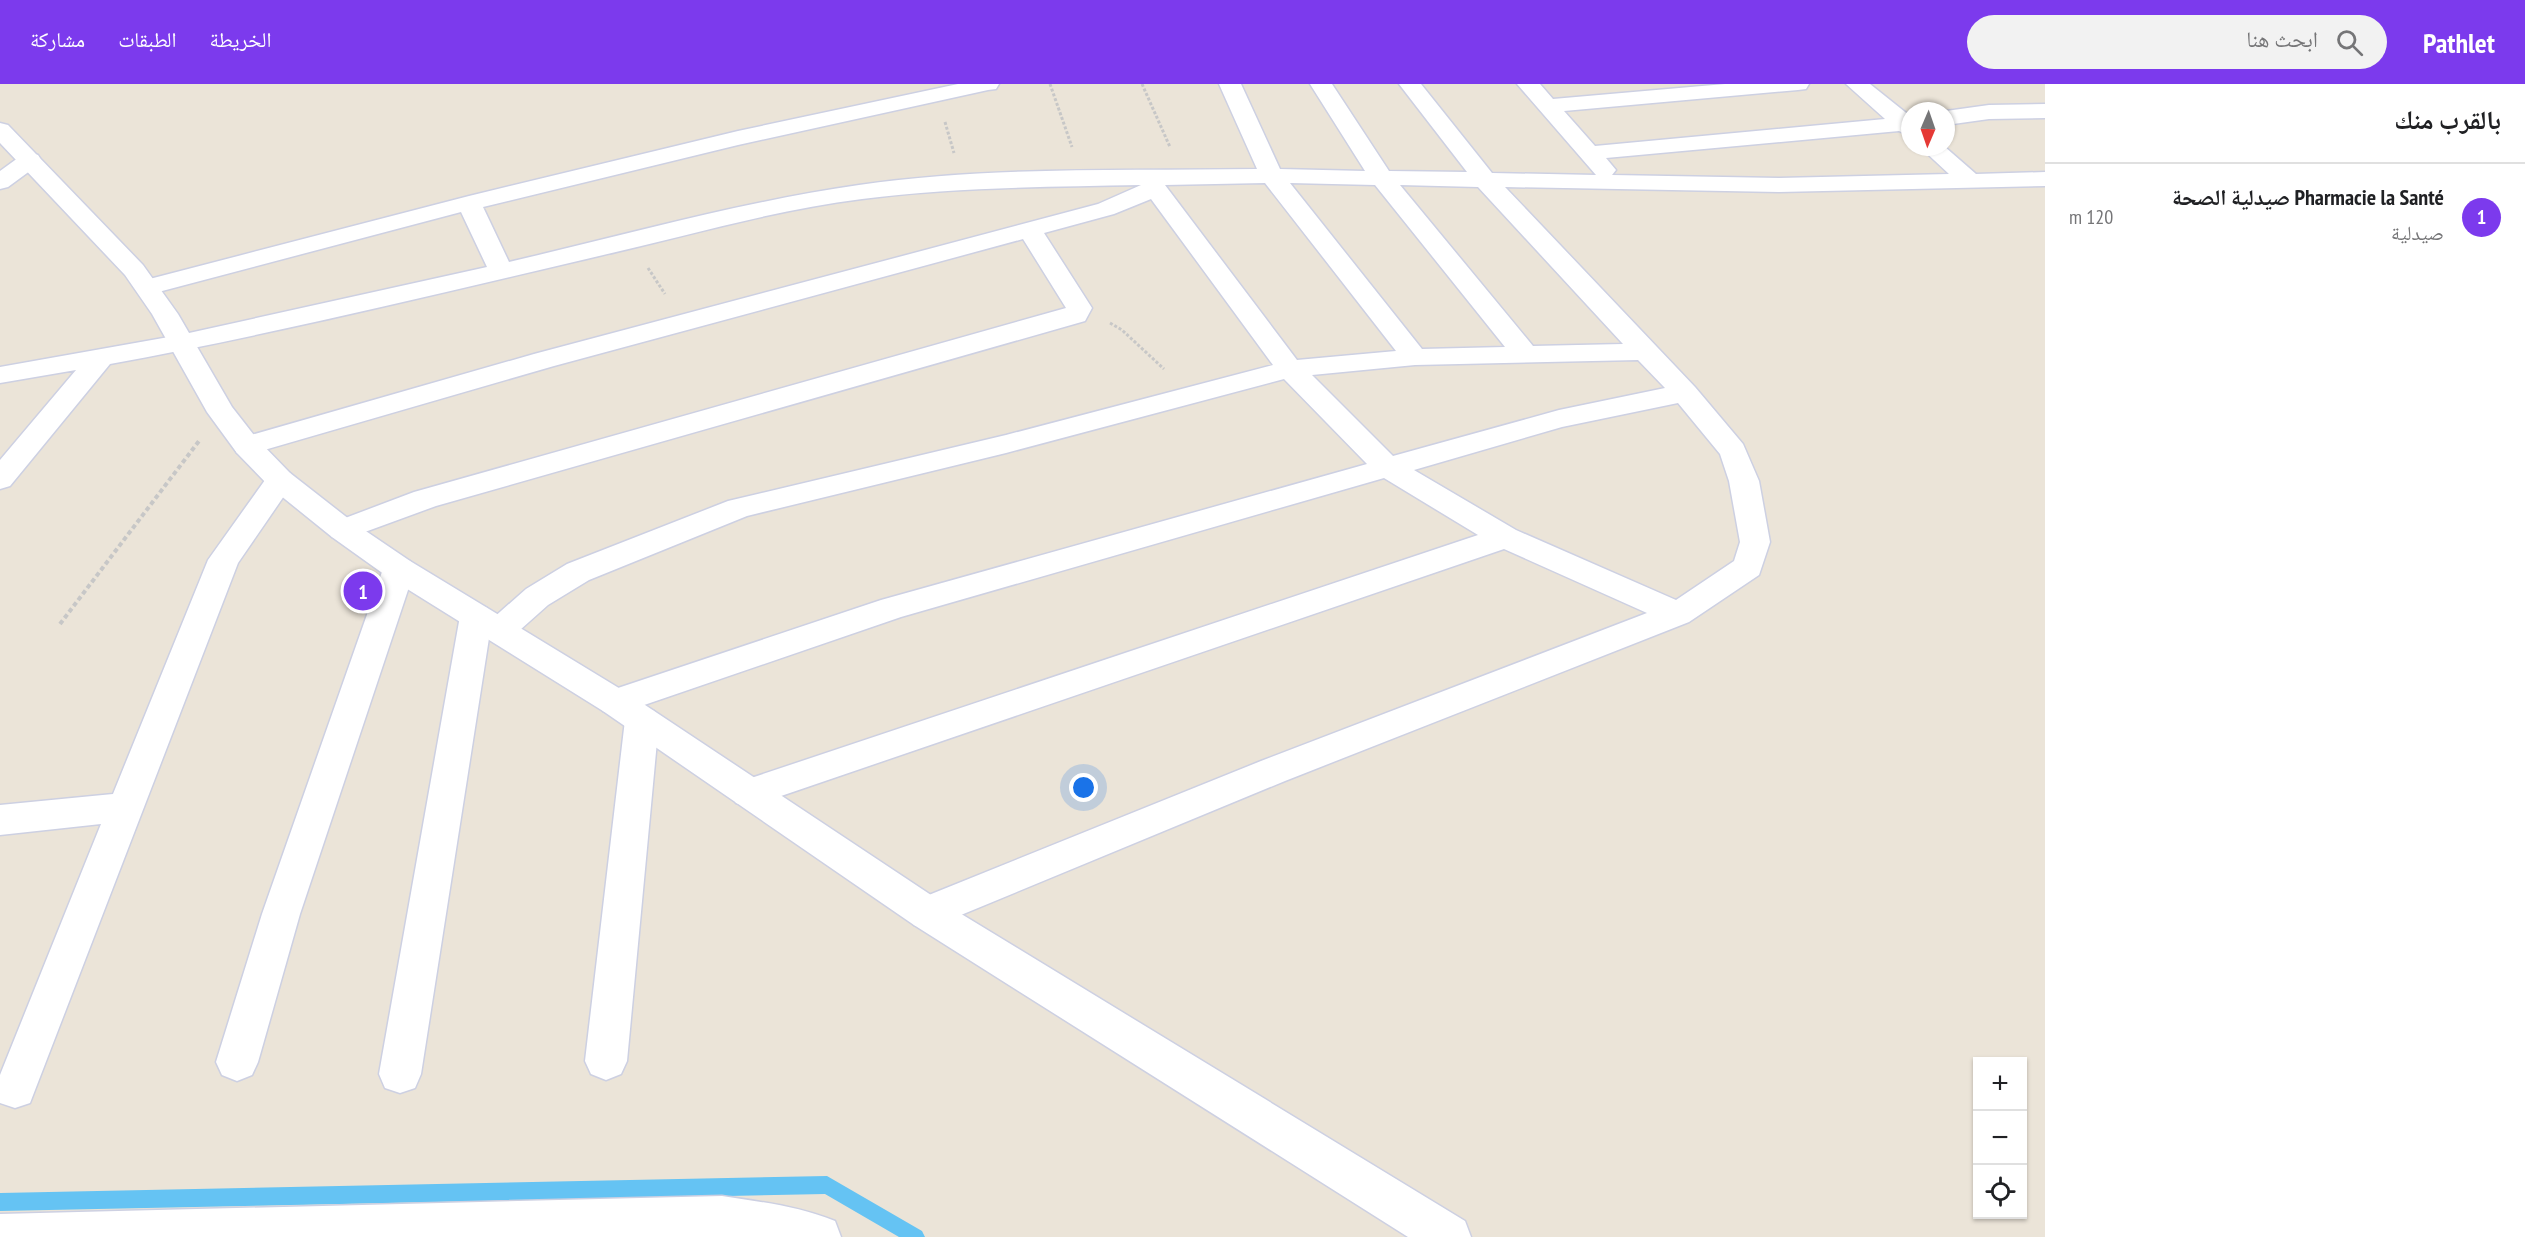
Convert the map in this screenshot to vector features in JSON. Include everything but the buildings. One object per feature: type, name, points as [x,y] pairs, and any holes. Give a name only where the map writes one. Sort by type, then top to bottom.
[{"type":"street","points":[[147,287],[469,203],[738,138],[988,84]]},
{"type":"street","points":[[1230,84],[1272,176],[1415,357]]},
{"type":"street","points":[[1321,84],[1381,177],[1526,355]]},
{"type":"street","points":[[927,913],[1273,771],[1678,614],[1748,567],[1755,542],[1744,481],[1733,451],[1685,393],[1485,180],[1410,84]]},
{"type":"street","points":[[1528,84],[1614,181]]},
{"type":"street","points":[[1548,106],[1798,84]]},
{"type":"street","points":[[1857,84],[1901,119]]},
{"type":"street","points":[[1955,117],[1989,112],[2045,111]]},
{"type":"street","points":[[1589,153],[1901,126]]},
{"type":"street","points":[[0,130],[120,255],[147,287],[221,412],[247,446],[280,480],[343,530],[399,568],[628,711],[927,913],[1449,1237]]},
{"type":"street","points":[[1942,156],[1971,181]]},
{"type":"street","points":[[0,182],[30,160]]},
{"type":"street","points":[[0,375],[180,343],[782,206],[860,192],[962,182],[1083,179],[1152,183],[1184,177],[1272,176],[1779,185],[2045,179]]},
{"type":"street","points":[[247,446],[544,360],[1106,209],[1152,183]]},
{"type":"street","points":[[1152,183],[1290,369],[1387,467],[1504,537],[1678,614]]},
{"type":"street","points":[[469,203],[501,271]]},
{"type":"street","points":[[343,530],[436,495],[1076,315],[1079,311],[1030,230]]},
{"type":"street","points":[[488,623],[578,572],[739,508],[1006,444],[1290,369],[1415,357],[1645,352]]},
{"type":"street","points":[[0,478],[100,358]]},
{"type":"street","points":[[628,711],[892,608],[1559,419],[1685,393]]},
{"type":"street","points":[[15,1089],[223,560],[280,480]]},
{"type":"street","points":[[748,793],[1504,537]]},
{"type":"street","points":[[237,1062],[281,914],[399,568]]},
{"type":"street","points":[[400,1074],[488,623]]},
{"type":"street","points":[[606,1061],[628,711]]},
{"type":"street","points":[[0,820],[125,807]]},
{"type":"street","points":[[0,1236],[722,1218],[790,1227],[819,1237]]},
{"type":"path","points":[[1050,84],[1083,179]]},
{"type":"path","points":[[1142,84],[1184,177]]},
{"type":"path","points":[[937,95],[962,182]]},
{"type":"path","points":[[630,241],[683,322]]},
{"type":"path","points":[[1079,311],[1104,319],[1122,330],[1190,394]]},
{"type":"path","points":[[60,624],[221,412]]},
{"type":"waterway","points":[[0,1202],[827,1185],[916,1237]]},
{"type":"place","name":"Pharmacie la Santé صيدلية الصحة","points":[[363,591]]}]
